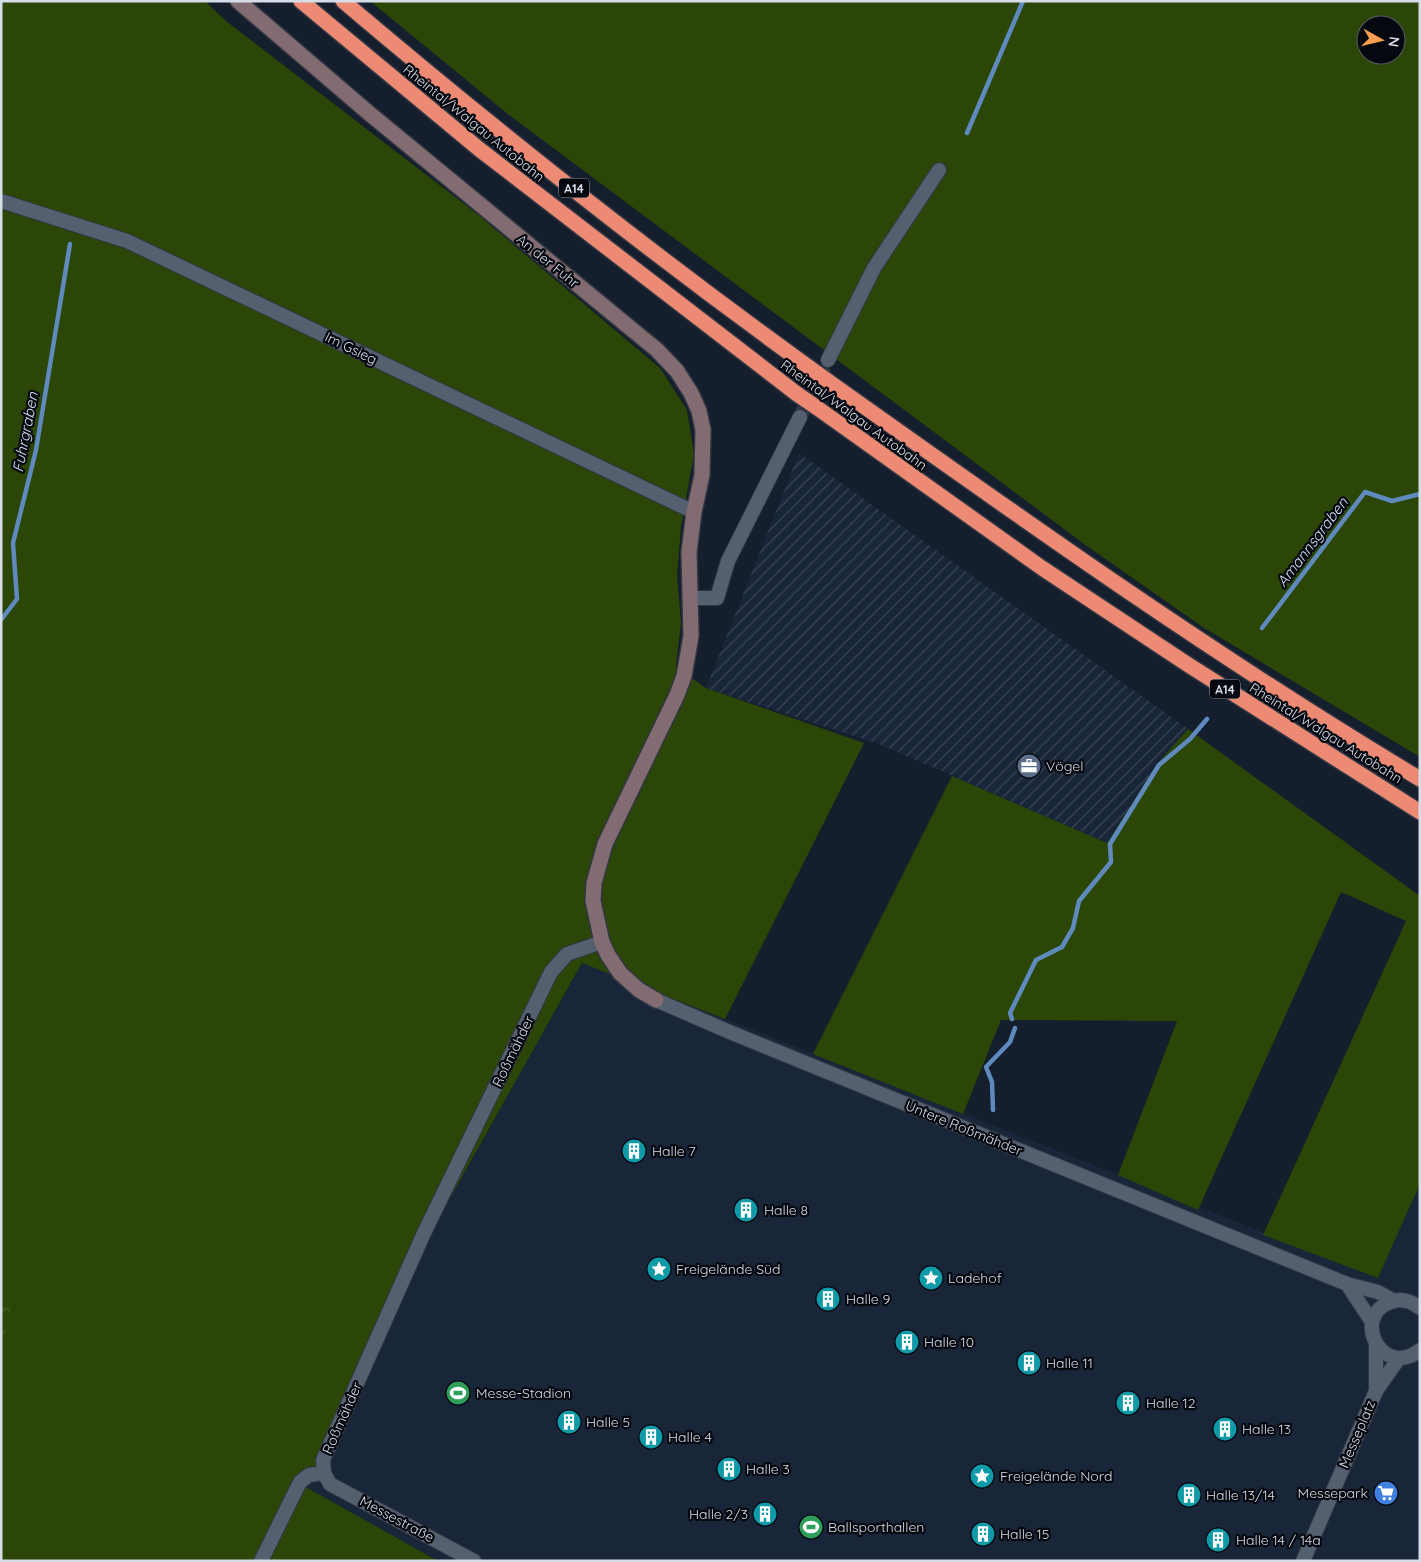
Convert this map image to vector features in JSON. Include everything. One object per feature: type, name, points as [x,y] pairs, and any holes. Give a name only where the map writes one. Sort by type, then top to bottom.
[{"type":"highway","name":"Rheintal/Walgau Autobahn","points":[[301,1],[479,149],[798,394],[1042,568],[1186,664],[1415,809],[1420,818]]},
{"type":"highway","name":"Rheintal/Walgau Autobahn","points":[[343,1],[503,133],[746,322],[1101,574],[1204,644],[1420,780]]},
{"type":"main road","name":"An der Fuhr","points":[[238,1],[385,127],[657,350],[672,366],[691,392],[699,411],[703,430],[702,475],[694,512],[689,552],[691,598]]},
{"type":"main road","points":[[602,942],[594,900],[594,883],[605,844],[684,676],[690,636],[691,598]]},
{"type":"main road","name":"Untere Roßmähder","points":[[602,942],[620,973],[639,990],[656,1000]]},
{"type":"street","points":[[828,360],[874,268],[939,170]]},
{"type":"street","name":"Im Gsieg","points":[[1,201],[127,241],[694,512]]},
{"type":"street","points":[[691,598],[717,598],[728,562],[800,417]]},
{"type":"street","name":"Roßmähder","points":[[261,1561],[300,1482],[309,1475],[324,1473],[323,1460],[424,1234],[551,972],[567,954],[602,942]]},
{"type":"street","name":"Untere Roßmähder","points":[[656,1000],[732,1033],[1347,1284],[1378,1292],[1394,1301],[1408,1301],[1420,1308]]},
{"type":"street","points":[[1347,1284],[1372,1322],[1380,1308],[1394,1301]]},
{"type":"street","name":"Messeplatz","points":[[1372,1322],[1372,1337],[1376,1344],[1376,1391]]},
{"type":"street","points":[[1376,1344],[1386,1354],[1399,1358],[1412,1355],[1420,1350]]},
{"type":"street","name":"Messeplatz","points":[[1303,1561],[1376,1391],[1399,1358]]},
{"type":"street","name":"Messestraße","points":[[324,1473],[330,1484],[474,1561]]},
{"type":"shaded area","points":[[799,453],[1188,729],[1157,764],[1107,843],[879,744],[706,688]]},
{"type":"shaded area","points":[[583,962],[1378,1278],[1420,1185],[1420,1561],[438,1561],[306,1487],[435,1225]]},
{"type":"green space","points":[[1,1],[205,1],[226,21],[476,213],[660,368],[687,410],[694,454],[681,527],[677,576],[681,622],[676,667],[706,688],[864,743],[725,1019],[582,963],[435,1225],[306,1487],[438,1561],[1,1561]]},
{"type":"green space","points":[[370,1],[1420,1],[1420,757],[1204,628],[1084,544],[509,115]]},
{"type":"green space","points":[[1188,729],[1420,896],[1420,1184],[1378,1278],[1263,1235],[1406,921],[1341,892],[1198,1210],[1118,1175],[1177,1021],[1001,1020],[963,1114],[813,1054],[952,776],[1107,843],[1157,764]]},
{"type":"green space","points":[[1,1290],[16,1293],[1,1354]]},
{"type":"waterway","points":[[967,133],[1023,1]]},
{"type":"waterway","name":"Fuhrgraben","points":[[1,620],[17,599],[13,543],[36,450],[70,244]]},
{"type":"waterway","name":"Amannsgraben","points":[[1262,628],[1365,492],[1392,501],[1420,494]]},
{"type":"waterway","points":[[1012,1019],[1010,1013],[1036,960],[1062,947],[1073,928],[1079,901],[1111,862],[1110,844],[1159,765],[1190,739],[1207,719]]},
{"type":"waterway","points":[[993,1110],[992,1082],[986,1067],[1010,1042],[1015,1028]]},
{"type":"tunnel","points":[[800,417],[828,360]]},
{"type":"place","name":"Vögel","points":[[1029,766]]},
{"type":"place","name":"Halle 7","points":[[634,1151]]},
{"type":"place","name":"Halle 8","points":[[746,1210]]},
{"type":"place","name":"Freigelände Süd","points":[[659,1269]]},
{"type":"place","name":"Ladehof","points":[[931,1278]]},
{"type":"place","name":"Halle 9","points":[[828,1299]]},
{"type":"place","name":"Halle 10","points":[[907,1342]]},
{"type":"place","name":"Halle 11","points":[[1029,1363]]},
{"type":"place","name":"Messe-Stadion","points":[[458,1393]]},
{"type":"place","name":"Halle 12","points":[[1128,1403]]},
{"type":"place","name":"Halle 5","points":[[569,1422]]},
{"type":"place","name":"Halle 13","points":[[1225,1429]]},
{"type":"place","name":"Halle 4","points":[[651,1437]]},
{"type":"place","name":"Halle 3","points":[[729,1469]]},
{"type":"place","name":"Freigelände Nord","points":[[982,1476]]},
{"type":"place","name":"Messepark","points":[[1386,1493]]},
{"type":"place","name":"Halle 13/14","points":[[1189,1495]]},
{"type":"place","name":"Halle 2/3","points":[[765,1514]]},
{"type":"place","name":"Ballsporthallen","points":[[811,1527]]},
{"type":"place","name":"Halle 15","points":[[983,1534]]},
{"type":"place","name":"Halle 14 / 14a","points":[[1218,1540]]}]
